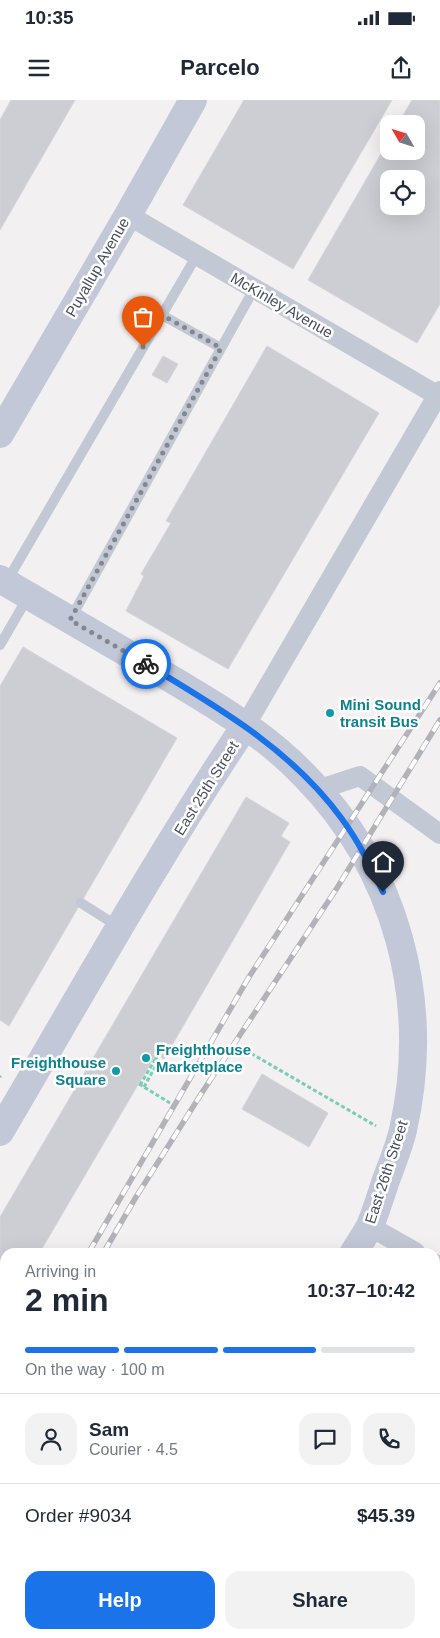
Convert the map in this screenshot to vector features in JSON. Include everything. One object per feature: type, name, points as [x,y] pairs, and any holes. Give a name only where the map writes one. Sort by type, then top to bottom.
[{"type":"street","name":"Puyallup Avenue","points":[[0,434],[193,100]]},
{"type":"street","name":"McKinley Avenue","points":[[128,215],[254,289],[439,393]]},
{"type":"street","name":"East 25th Street","points":[[0,1132],[120,927],[245,726],[439,393]]},
{"type":"street","name":"East 26th Street","points":[[12,586],[214,704],[275,748],[304,775],[342,819],[371,868],[390,909],[401,944],[409,985],[412,1022],[411,1077],[403,1131],[370,1226],[356,1248]]},
{"type":"street","points":[[317,790],[360,776],[440,834]]},
{"type":"street","points":[[370,1226],[408,1248]]},
{"type":"lane","points":[[0,645],[12,586],[197,255]]},
{"type":"lane","points":[[70,620],[254,289]]},
{"type":"lane","points":[[162,315],[221,348]]},
{"type":"lane","points":[[81,904],[120,927]]},
{"type":"path","points":[[240,1047],[376,1126]]},
{"type":"path","points":[[155,1058],[159,1060],[141,1085],[170,1103]]},
{"type":"building","points":[[11,100],[75,100],[0,230],[0,120]]},
{"type":"building","points":[[244,100],[392,100],[383,115],[380,115],[380,120],[293,269],[183,205]]},
{"type":"building","points":[[412,100],[440,100],[440,304],[417,343],[308,280],[380,156],[380,160],[425,160],[425,115],[403,115]]},
{"type":"building","points":[[267,346],[379,413],[228,669],[126,611],[144,576],[141,574],[171,523],[166,521]]},
{"type":"building","points":[[163,356],[178,364],[167,383],[152,375]]},
{"type":"building","points":[[23,647],[177,738],[9,1026],[0,1020],[0,686]]},
{"type":"building","name":"Freighthouse Square","points":[[246,797],[289,823],[281,836],[290,842],[164,1059],[156,1054],[42,1248],[0,1248],[0,1217]]},
{"type":"building","points":[[262,1074],[328,1113],[309,1147],[242,1109]]},
{"type":"railway","points":[[91,1248],[249,977],[440,683]]},
{"type":"railway","points":[[106,1248],[203,1091],[337,888],[440,720]]},
{"type":"way so far","points":[[143,347],[162,315],[221,348],[70,620],[146,664]]},
{"type":"place","name":"Mini Sound transit Bus","points":[[330,713]]},
{"type":"place","name":"Freighthouse Marketplace","points":[[146,1058]]},
{"type":"place","name":"Freighthouse Square","points":[[116,1071]]},
{"type":"route","points":[[146,664],[214,704],[275,748],[304,775],[342,819],[367,860],[383,892]]}]
